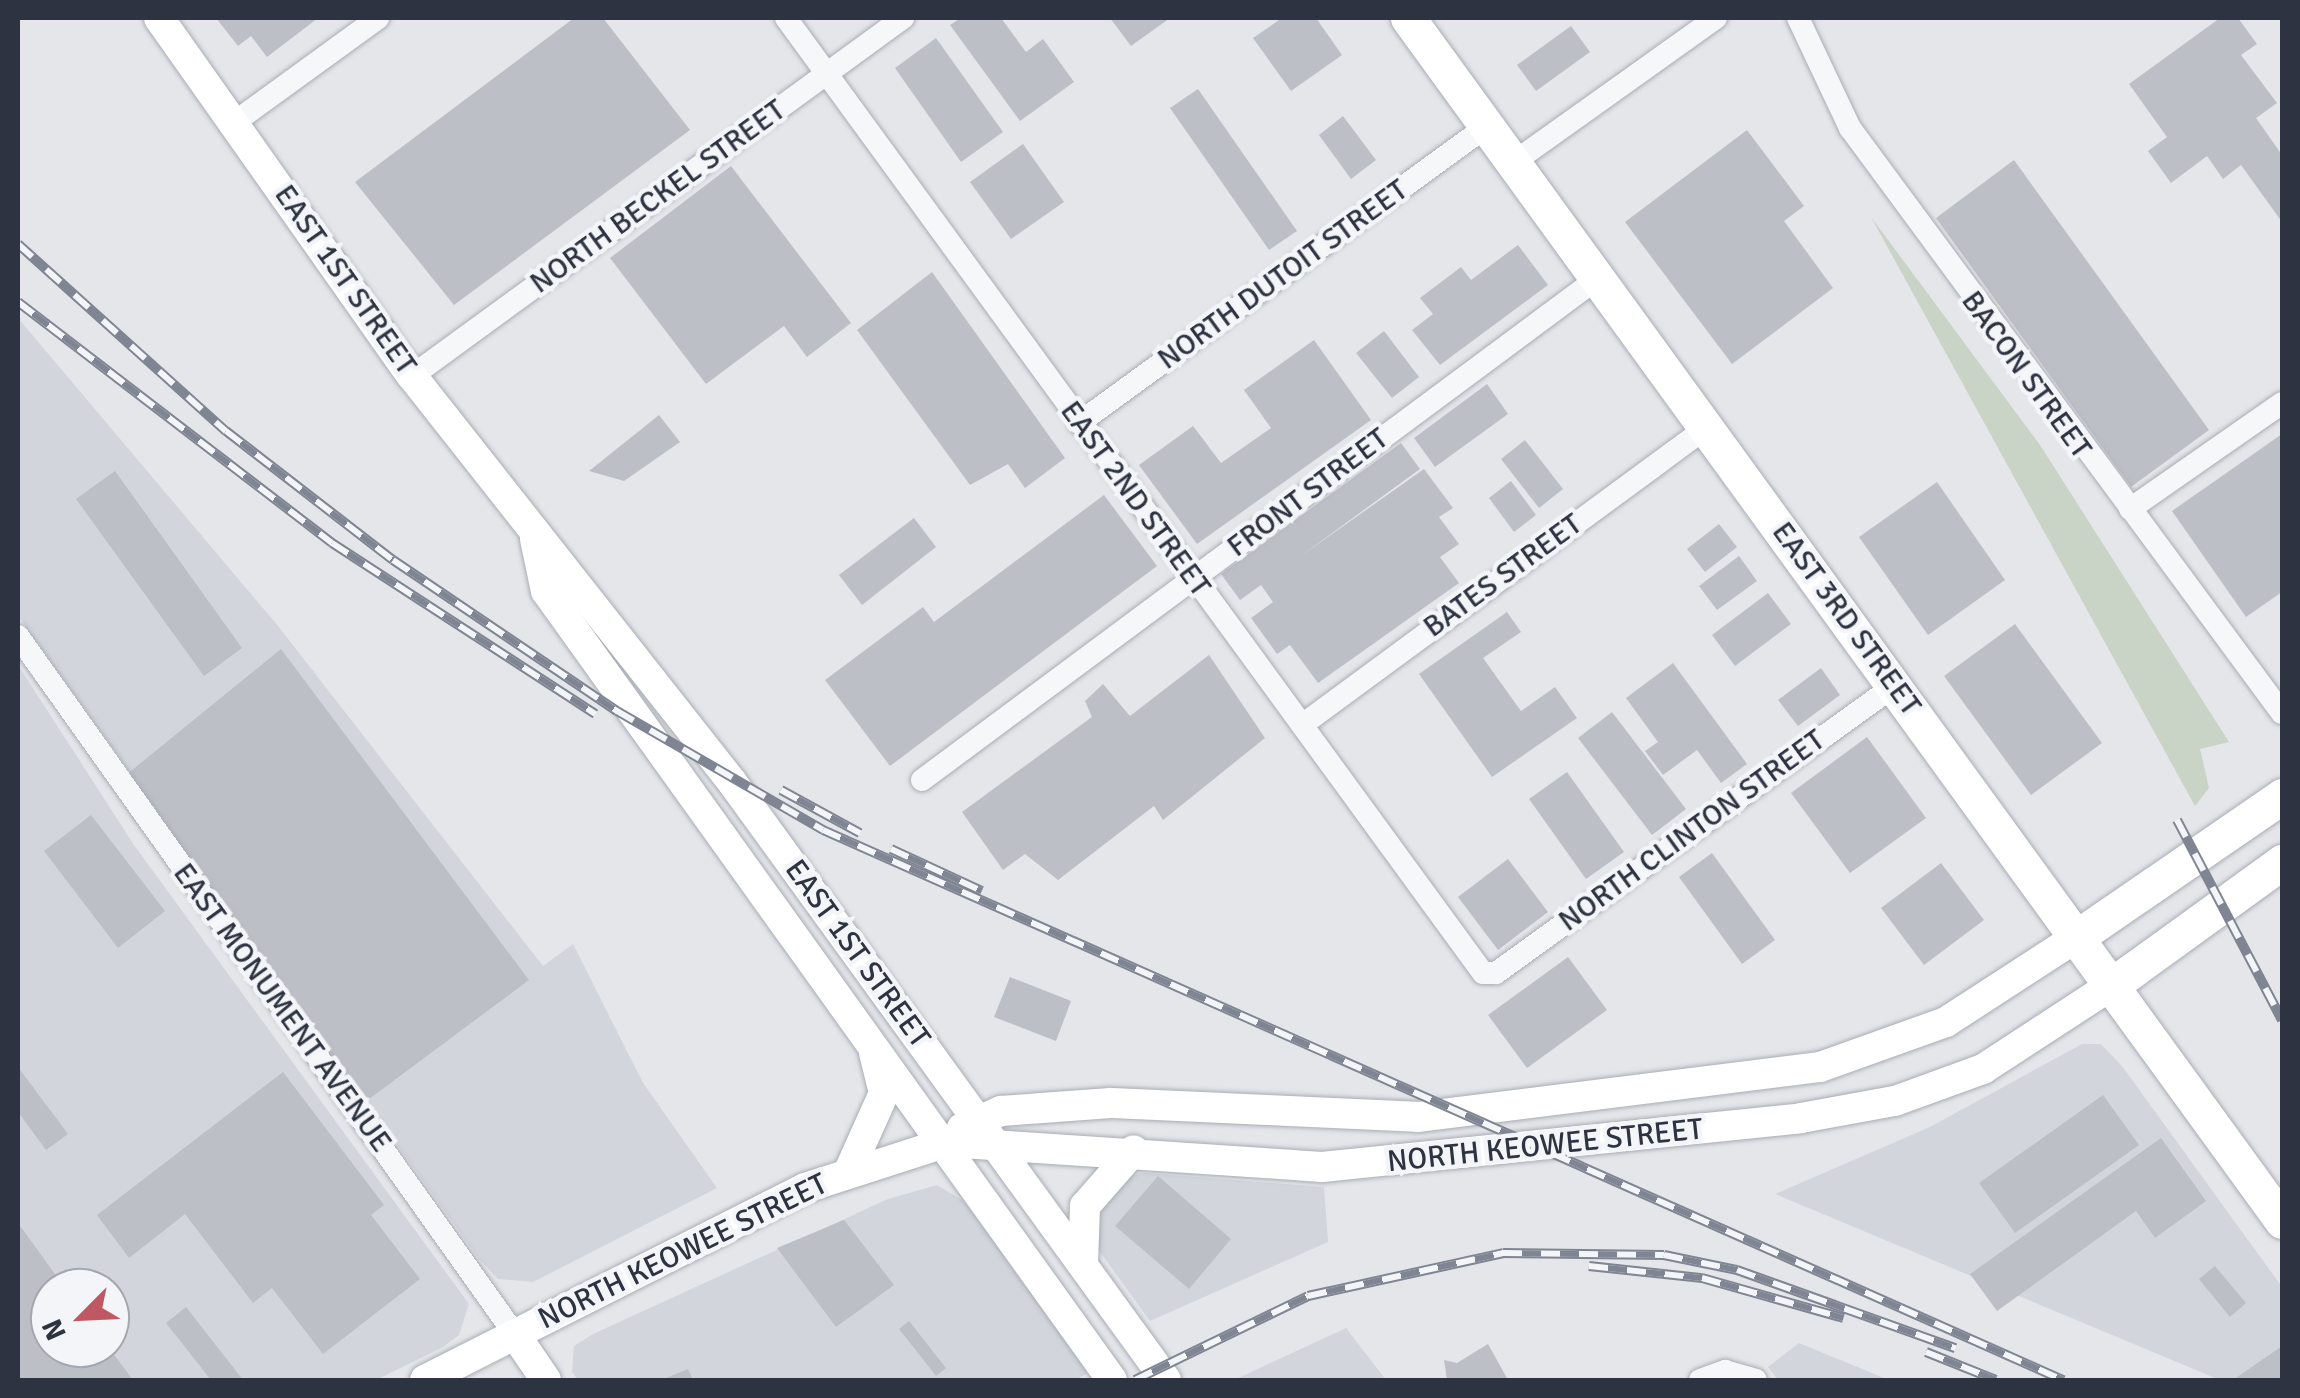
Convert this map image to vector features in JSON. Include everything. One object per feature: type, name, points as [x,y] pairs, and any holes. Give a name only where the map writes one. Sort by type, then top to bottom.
[{"type":"main road","name":"EAST 1ST STREET","points":[[158,18],[412,376],[535,539],[571,568],[1166,1380]]},
{"type":"main road","name":"EAST 3RD STREET","points":[[1408,18],[2282,1221]]},
{"type":"main road","name":"EAST 1ST STREET","points":[[535,539],[546,591],[947,1142],[1112,1380]]},
{"type":"main road","points":[[2077,938],[2282,796]]},
{"type":"main road","points":[[2112,985],[2282,862]]},
{"type":"main road","name":"NORTH KEOWEE STREET","points":[[947,1142],[976,1116],[1111,1103],[1418,1117],[1820,1067],[1946,1022],[2077,938]]},
{"type":"main road","name":"NORTH KEOWEE STREET","points":[[426,1380],[849,1171],[947,1142],[1000,1150],[1134,1150],[1268,1165],[1389,1164],[1852,1110],[1983,1068],[2112,985]]},
{"type":"main road","points":[[849,1171],[884,1093],[870,1036]]},
{"type":"main road","points":[[1083,1264],[1085,1206],[1134,1150]]},
{"type":"main road","name":"EAST MONUMENT AVENUE","points":[[516,1336],[546,1380]]},
{"type":"street","points":[[235,122],[378,18]]},
{"type":"street","name":"EAST 2ND STREET","points":[[786,18],[1079,423],[1489,974]]},
{"type":"street","name":"NORTH BECKEL STREET","points":[[412,376],[904,18]]},
{"type":"street","points":[[1514,162],[1716,18]]},
{"type":"street","name":"BACON STREET","points":[[1798,18],[1850,128],[2282,713]]},
{"type":"street","name":"NORTH DUTOIT STREET","points":[[1079,423],[1487,126]]},
{"type":"street","name":"FRONT STREET","points":[[922,780],[1598,278]]},
{"type":"street","points":[[2130,509],[2282,403]]},
{"type":"street","name":"BATES STREET","points":[[1302,725],[1706,428]]},
{"type":"street","name":"EAST MONUMENT AVENUE","points":[[18,636],[516,1336]]},
{"type":"street","name":"NORTH CLINTON STREET","points":[[1489,974],[1894,686]]},
{"type":"street","points":[[1700,1380],[1751,1377]]},
{"type":"shaded area","points":[[1871,217],[2040,445],[2229,742],[2200,749],[2209,788],[2195,806]]},
{"type":"shaded area","points":[[18,318],[278,626],[543,966],[573,944],[643,1083],[717,1188],[533,1282],[498,1279],[479,1259],[18,616]]},
{"type":"shaded area","points":[[18,665],[134,845],[469,1304],[459,1335],[376,1380],[18,1380]]},
{"type":"shaded area","points":[[2082,1044],[2101,1044],[2122,1066],[2282,1287],[2282,1380],[2220,1380],[1775,1194],[1930,1127]]},
{"type":"shaded area","points":[[1145,1173],[1324,1187],[1328,1242],[1150,1321],[1098,1249],[1092,1216],[1128,1176]]},
{"type":"shaded area","points":[[937,1185],[964,1201],[1090,1372],[1075,1380],[578,1380],[572,1372],[574,1346],[593,1334],[888,1199]]},
{"type":"shaded area","points":[[1346,1328],[1386,1380],[1234,1380]]},
{"type":"shaded area","points":[[1799,1343],[1889,1380],[1778,1380],[1768,1367]]},
{"type":"building","points":[[216,18],[318,18],[267,57],[251,36],[238,46]]},
{"type":"building","points":[[574,18],[603,18],[690,130],[454,305],[355,182]]},
{"type":"building","points":[[961,18],[1001,18],[1026,52],[1043,39],[1074,82],[1020,121],[950,25]]},
{"type":"building","points":[[1110,18],[1170,18],[1131,46]]},
{"type":"building","points":[[1282,18],[1316,18],[1342,55],[1291,91],[1253,38]]},
{"type":"building","points":[[2220,18],[2238,18],[2257,44],[2241,55],[2277,103],[2256,118],[2282,155],[2282,222],[2241,165],[2223,179],[2207,156],[2171,183],[2148,151],[2167,137],[2129,84]]},
{"type":"building","points":[[1571,26],[1590,52],[1536,91],[1517,65]]},
{"type":"building","points":[[936,38],[1003,132],[961,162],[895,68]]},
{"type":"building","points":[[1198,89],[1297,231],[1269,250],[1170,108]]},
{"type":"building","points":[[1343,116],[1376,160],[1351,179],[1319,135]]},
{"type":"building","points":[[1747,130],[1804,206],[1784,221],[1833,288],[1732,364],[1625,222]]},
{"type":"building","points":[[1023,144],[1064,202],[1011,239],[970,182]]},
{"type":"building","points":[[2014,160],[2209,430],[2131,487],[1936,218]]},
{"type":"building","points":[[731,166],[851,323],[807,357],[784,326],[706,384],[610,258]]},
{"type":"building","points":[[1518,245],[1548,285],[1440,365],[1412,330],[1433,314],[1420,298],[1461,267],[1471,280]]},
{"type":"building","points":[[932,272],[1065,458],[1025,488],[1008,464],[970,485],[857,330]]},
{"type":"building","points":[[1384,331],[1419,377],[1392,398],[1356,353]]},
{"type":"building","points":[[1314,340],[1371,420],[1197,544],[1139,465],[1193,426],[1221,463],[1271,428],[1244,390]]},
{"type":"building","points":[[1487,384],[1508,414],[1435,467],[1414,438]]},
{"type":"building","points":[[659,415],[680,442],[624,481],[589,471]]},
{"type":"building","points":[[2282,434],[2282,592],[2246,617],[2172,511]]},
{"type":"building","points":[[1525,440],[1563,489],[1539,508],[1501,459]]},
{"type":"building","points":[[1401,443],[1420,469],[1298,558],[1424,469],[1453,508],[1439,517],[1459,544],[1440,557],[1459,583],[1318,683],[1290,645],[1277,654],[1251,618],[1273,602],[1261,585],[1240,600],[1221,574]]},
{"type":"building","points":[[115,471],[242,648],[204,676],[76,499]]},
{"type":"building","points":[[1511,481],[1536,515],[1514,532],[1489,498]]},
{"type":"building","points":[[1937,482],[2005,580],[1928,635],[1859,537]]},
{"type":"building","points":[[1104,495],[1157,566],[890,766],[825,680],[923,607],[934,622]]},
{"type":"building","points":[[914,518],[936,547],[862,605],[839,575]]},
{"type":"building","points":[[1719,524],[1737,547],[1705,572],[1687,549]]},
{"type":"building","points":[[1739,556],[1757,581],[1717,610],[1699,586]]},
{"type":"building","points":[[1768,593],[1791,624],[1735,666],[1712,635]]},
{"type":"building","points":[[1507,612],[1521,632],[1483,658],[1521,711],[1555,687],[1577,718],[1492,777],[1419,674]]},
{"type":"building","points":[[2015,624],[2102,743],[2031,795],[1944,676]]},
{"type":"building","points":[[281,649],[529,980],[361,1105],[126,775]]},
{"type":"building","points":[[1209,655],[1265,738],[1163,820],[1154,806],[1058,880],[1025,854],[1003,870],[962,812],[1092,717],[1085,701],[1103,684],[1130,716]]},
{"type":"building","points":[[1673,663],[1747,764],[1721,783],[1697,750],[1663,775],[1645,751],[1658,742],[1626,698]]},
{"type":"building","points":[[1821,668],[1840,695],[1798,726],[1778,700]]},
{"type":"building","points":[[1612,712],[1686,809],[1652,835],[1578,738]]},
{"type":"building","points":[[1867,737],[1926,818],[1850,873],[1791,793]]},
{"type":"building","points":[[1567,772],[1624,852],[1586,879],[1529,799]]},
{"type":"building","points":[[91,815],[165,911],[118,948],[44,851]]},
{"type":"building","points":[[1712,853],[1775,940],[1742,964],[1679,877]]},
{"type":"building","points":[[1508,859],[1548,912],[1498,950],[1458,897]]},
{"type":"building","points":[[1941,863],[1984,920],[1924,965],[1881,908]]},
{"type":"building","points":[[1568,957],[1607,1010],[1527,1068],[1488,1015]]},
{"type":"building","points":[[1010,977],[1071,1001],[1056,1041],[994,1017]]},
{"type":"building","points":[[18,1067],[68,1134],[46,1150],[18,1112]]},
{"type":"building","points":[[283,1072],[384,1205],[371,1215],[420,1279],[323,1354],[272,1288],[253,1303],[185,1214],[129,1258],[97,1215]]},
{"type":"building","points":[[2103,1095],[2139,1145],[2015,1233],[1979,1183]]},
{"type":"building","points":[[2161,1138],[2206,1201],[2155,1238],[2136,1211],[1997,1311],[1970,1274]]},
{"type":"building","points":[[1158,1176],[1231,1239],[1189,1289],[1115,1226]]},
{"type":"building","points":[[844,1220],[894,1285],[836,1327],[777,1248]]},
{"type":"building","points":[[18,1223],[51,1268],[30,1268],[30,1368],[124,1368],[133,1380],[18,1380]]},
{"type":"building","points":[[2215,1266],[2246,1303],[2230,1317],[2199,1279]]},
{"type":"building","points":[[186,1307],[243,1380],[211,1380],[166,1323]]},
{"type":"building","points":[[909,1321],[946,1368],[936,1376],[899,1329]]},
{"type":"building","points":[[1488,1344],[1508,1380],[1447,1380],[1444,1360],[1457,1363]]},
{"type":"building","points":[[2282,1346],[2282,1380],[2233,1380]]},
{"type":"building","points":[[688,1369],[693,1380],[661,1380]]},
{"type":"railway","points":[[18,244],[226,431],[393,560],[617,711],[823,830],[2063,1380]]},
{"type":"railway","points":[[18,302],[332,543],[595,714]]},
{"type":"railway","points":[[781,790],[860,833]]},
{"type":"railway","points":[[2177,820],[2282,1020]]},
{"type":"railway","points":[[891,849],[982,891]]},
{"type":"railway","points":[[1135,1380],[1308,1296],[1503,1253],[1664,1255],[1737,1270],[1955,1348]]},
{"type":"railway","points":[[1589,1266],[1702,1278],[1843,1318]]},
{"type":"railway","points":[[1926,1352],[1996,1380]]}]
